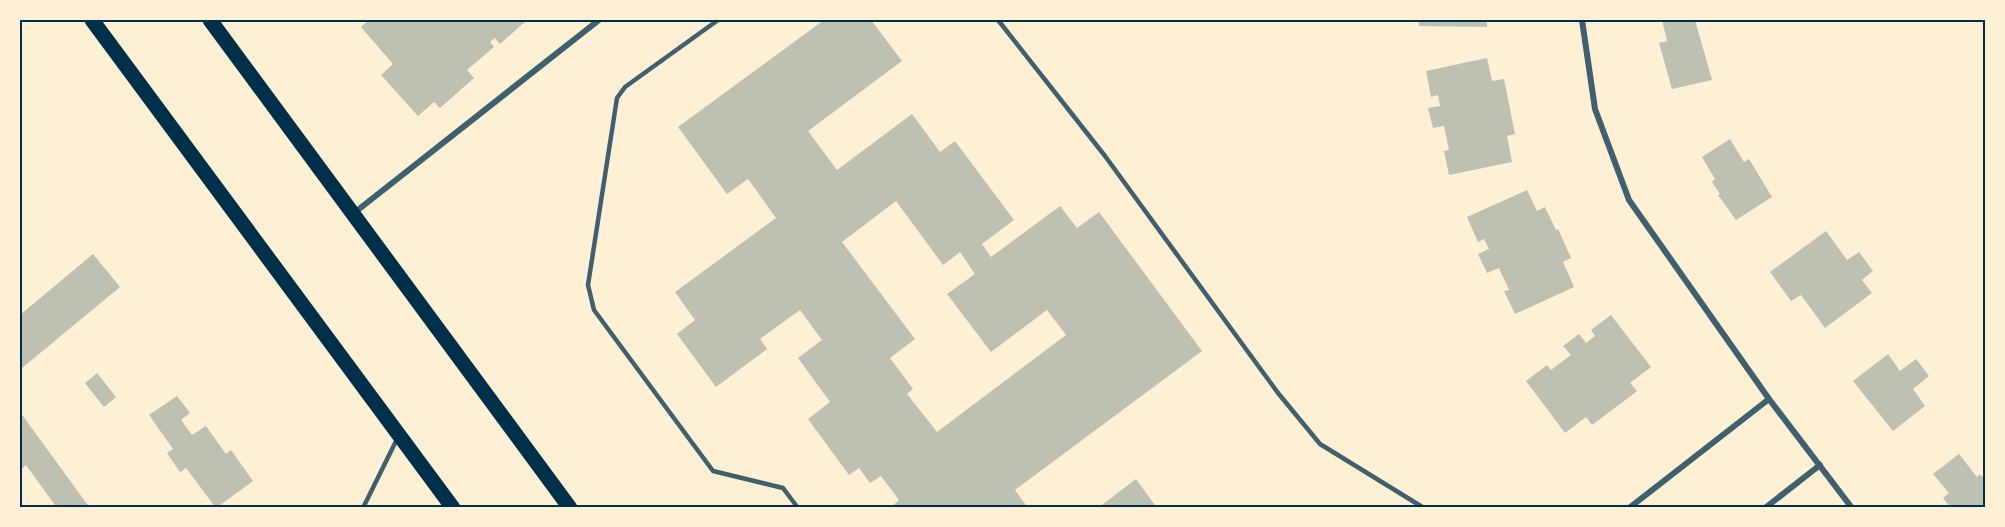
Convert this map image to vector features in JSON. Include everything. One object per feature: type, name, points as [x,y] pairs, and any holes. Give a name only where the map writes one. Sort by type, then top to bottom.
[{"type":"main road","points":[[92,20],[453,507]]},
{"type":"main road","points":[[210,20],[570,507]]},
{"type":"street","points":[[353,213],[599,20]]},
{"type":"street","points":[[1582,20],[1595,109],[1629,200],[1769,399],[1852,507]]},
{"type":"street","points":[[1629,507],[1769,399]]},
{"type":"street","points":[[1765,507],[1820,465]]},
{"type":"lane","points":[[718,20],[625,87],[617,98],[588,285],[594,310],[713,471],[783,488],[798,507]]},
{"type":"lane","points":[[998,20],[1105,156],[1278,393],[1320,444],[1424,507]]},
{"type":"lane","points":[[363,507],[399,434]]},
{"type":"building","points":[[369,20],[527,20],[500,44],[495,38],[490,42],[494,47],[467,70],[474,78],[440,108],[434,102],[418,116],[381,75],[393,64],[361,27]]},
{"type":"building","points":[[824,20],[871,20],[902,61],[808,131],[837,170],[912,114],[940,152],[955,141],[1014,220],[982,244],[991,257],[1060,206],[1077,228],[1099,212],[1202,351],[1015,490],[1028,508],[890,508],[899,500],[881,476],[870,483],[859,468],[849,475],[808,419],[830,402],[798,358],[822,340],[800,310],[760,339],[767,349],[716,387],[677,334],[695,320],[675,292],[776,218],[748,179],[727,194],[678,127]],"holes":[[[896,201],[943,265],[960,252],[975,274],[947,294],[991,352],[1047,310],[1066,335],[937,432],[907,394],[913,389],[890,358],[915,339],[842,242]]]},
{"type":"building","points":[[1419,20],[1487,20],[1487,27],[1419,26]]},
{"type":"building","points":[[1662,20],[1695,20],[1712,80],[1672,89],[1659,43],[1667,41]]},
{"type":"building","points":[[1487,58],[1492,81],[1504,79],[1515,134],[1507,136],[1512,162],[1449,175],[1444,151],[1449,150],[1444,126],[1433,128],[1428,108],[1440,106],[1438,95],[1431,97],[1426,71]]},
{"type":"building","points":[[1730,139],[1744,162],[1749,159],[1772,197],[1736,220],[1718,195],[1720,194],[1712,182],[1715,179],[1702,157]]},
{"type":"building","points":[[1527,190],[1537,211],[1545,207],[1556,230],[1558,229],[1571,258],[1563,262],[1574,287],[1515,314],[1504,291],[1509,290],[1499,268],[1487,273],[1478,254],[1489,249],[1484,239],[1478,242],[1467,217]]},
{"type":"building","points":[[1826,231],[1847,260],[1859,252],[1873,271],[1862,280],[1872,293],[1825,328],[1801,295],[1791,301],[1770,272]]},
{"type":"building","points":[[93,254],[120,287],[22,368],[20,365],[20,315]]},
{"type":"building","points":[[1611,315],[1651,367],[1630,383],[1637,391],[1632,395],[1592,425],[1586,417],[1565,433],[1526,381],[1547,365],[1551,370],[1571,355],[1563,346],[1579,334],[1586,343],[1595,336],[1591,330]]},
{"type":"building","points":[[1888,354],[1900,371],[1916,359],[1929,376],[1913,389],[1925,406],[1893,431],[1853,381]]},
{"type":"building","points":[[97,373],[116,397],[104,407],[85,383]]},
{"type":"building","points":[[177,396],[190,413],[181,420],[192,435],[206,426],[226,454],[231,450],[253,481],[216,508],[186,468],[180,472],[167,453],[173,449],[149,415]]},
{"type":"building","points":[[20,412],[90,508],[57,508],[26,465],[20,470]]},
{"type":"building","points":[[1959,454],[1977,477],[1980,474],[1986,481],[1986,508],[1951,508],[1943,498],[1949,493],[1933,474]]},
{"type":"building","points":[[1136,479],[1157,508],[1098,508]]}]
